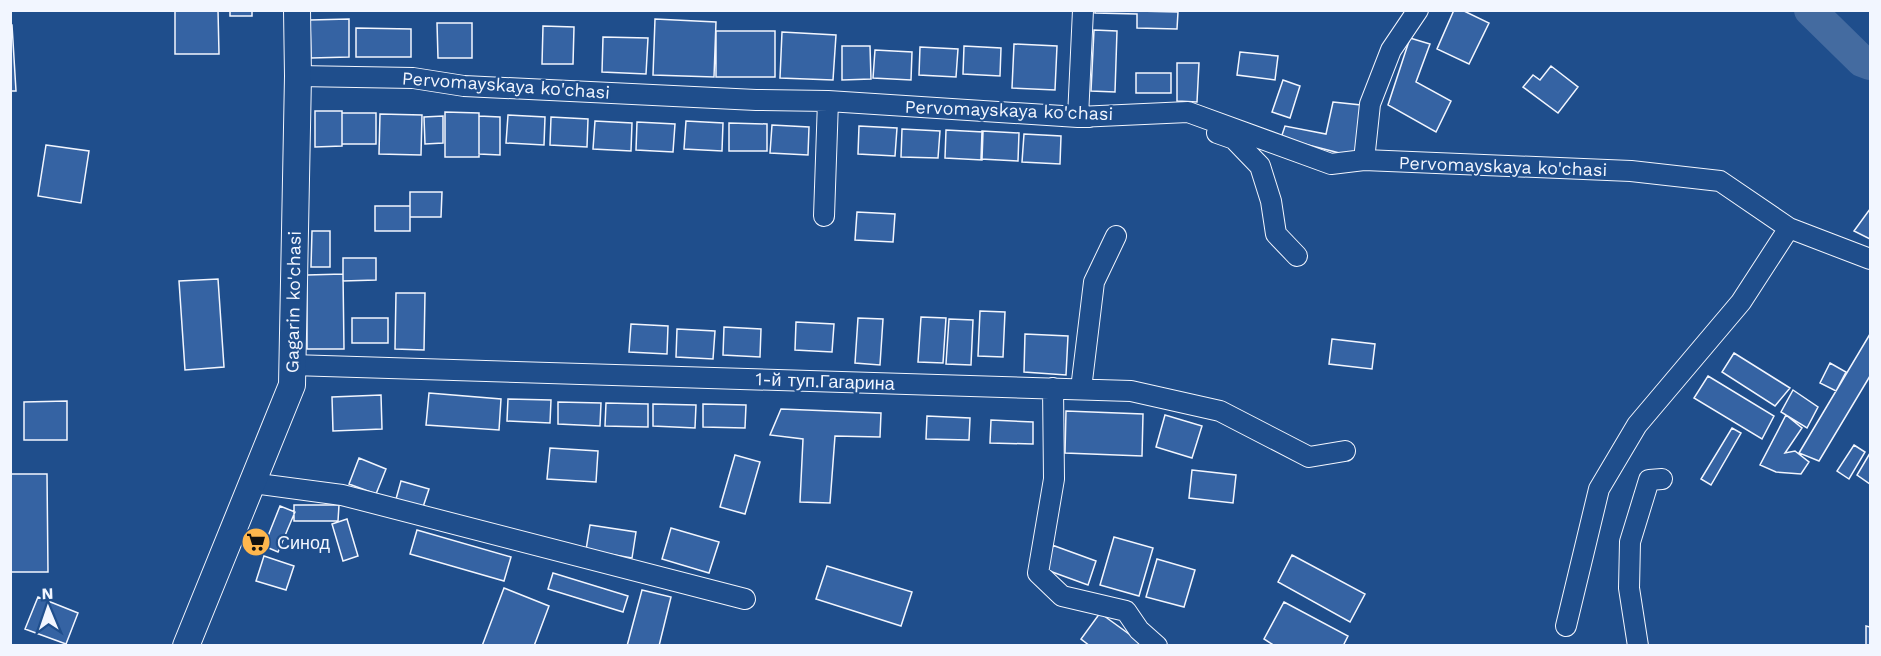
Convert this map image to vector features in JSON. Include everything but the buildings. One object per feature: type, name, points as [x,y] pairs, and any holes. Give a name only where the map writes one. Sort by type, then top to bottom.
[{"type":"main road","name":"Gagarin ko'chasi","points":[[186,645],[292,385],[298,76],[297,10]]},
{"type":"street","points":[[1083,10],[1078,117],[1187,122],[1233,139],[1260,166],[1271,201],[1276,234],[1297,256]]},
{"type":"street","points":[[1364,160],[1370,104],[1391,50],[1418,10]]},
{"type":"street","name":"Pervomayskaya ko'chasi","points":[[298,76],[413,78],[464,86],[756,100],[828,101],[1078,117],[1188,112],[1330,164],[1364,160],[1631,171],[1720,181],[1789,228],[1870,260]]},
{"type":"street","points":[[824,216],[828,101]]},
{"type":"street","points":[[1566,626],[1599,489],[1637,425],[1741,302],[1789,228]]},
{"type":"street","points":[[1081,389],[1094,282],[1116,236]]},
{"type":"street","name":"1-й туп.Гагарина","points":[[292,365],[1131,391],[1220,411],[1309,457],[1345,451]]},
{"type":"street","points":[[1053,388],[1054,479],[1038,573],[1062,596],[1126,611],[1139,630],[1157,645]]},
{"type":"street","points":[[1638,645],[1629,588],[1630,542],[1649,480],[1662,479]]},
{"type":"street","points":[[252,483],[342,495],[745,599]]},
{"type":"waterway","points":[[1810,10],[1862,61],[1870,64]]},
{"type":"place","name":"Синод","points":[[256,542]]}]
